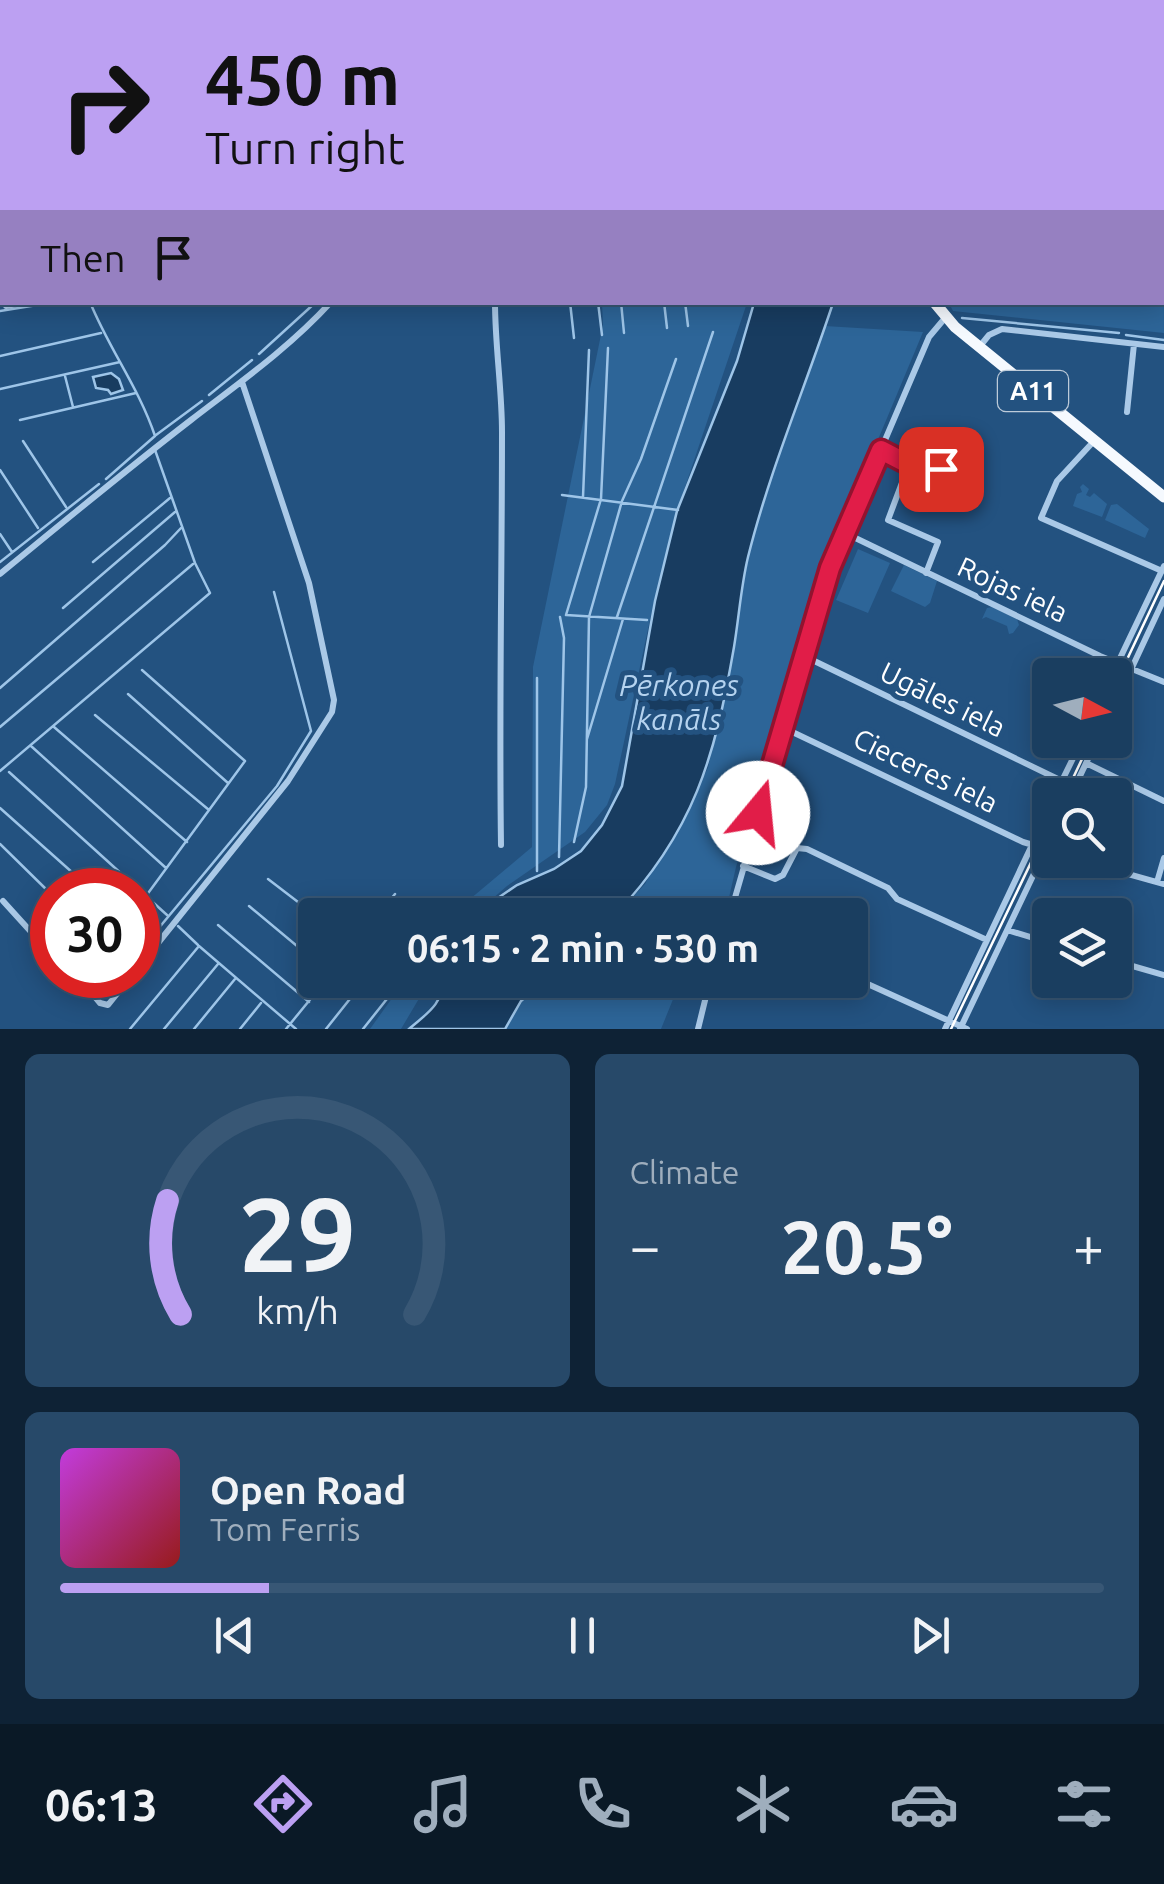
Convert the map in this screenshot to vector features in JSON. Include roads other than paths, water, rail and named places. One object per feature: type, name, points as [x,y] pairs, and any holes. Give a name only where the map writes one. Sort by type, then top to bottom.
[{"type":"highway","name":"A11","points":[[936,305],[979,347],[1164,493]]},
{"type":"street","points":[[6,306],[12,305]]},
{"type":"street","points":[[0,574],[106,486],[242,382],[328,305]]},
{"type":"street","points":[[495,305],[502,427],[501,845]]},
{"type":"street","points":[[734,898],[830,568],[930,337],[946,318]]},
{"type":"street","points":[[979,347],[1002,329],[1164,347]]},
{"type":"street","points":[[1128,412],[1134,344]]},
{"type":"street","points":[[160,941],[288,781],[332,712],[334,700],[309,584],[242,382]]},
{"type":"street","points":[[1094,441],[1058,482],[1041,518],[1163,569],[1121,658]]},
{"type":"street","points":[[881,450],[908,464],[919,460],[962,478],[974,489]]},
{"type":"street","points":[[908,464],[888,520],[938,542],[926,572]]},
{"type":"street","name":"Rojas iela","points":[[845,533],[1105,658]]},
{"type":"street","points":[[1132,668],[1164,599]]},
{"type":"street","name":"Ugāles iela","points":[[804,656],[1056,778]]},
{"type":"street","name":"Rojas iela","points":[[1132,670],[1164,682]]},
{"type":"street","name":"Cieceres iela","points":[[784,728],[1032,845]]},
{"type":"street","points":[[1079,778],[1088,758]]},
{"type":"street","points":[[1086,763],[1164,802]]},
{"type":"street","points":[[945,1029],[1032,845]]},
{"type":"street","points":[[742,866],[775,879],[783,876],[793,852],[801,848],[892,891],[897,899],[987,940]]},
{"type":"street","points":[[1132,875],[1160,883],[1164,858]]},
{"type":"street","points":[[868,984],[963,1028],[1034,878]]},
{"type":"street","points":[[1,899],[30,931]]},
{"type":"street","points":[[1007,930],[1032,938]]},
{"type":"street","points":[[1132,966],[1164,975]]},
{"type":"street","points":[[698,1029],[706,998]]},
{"type":"water","name":"Pērkones kanāls","points":[[753,305],[832,305],[757,524],[719,724],[682,823],[630,898],[498,898],[581,851],[602,825],[622,786],[655,601],[677,511],[737,361]]},
{"type":"water","points":[[111,373],[119,379],[123,390],[111,394],[96,388],[93,377]]},
{"type":"water","points":[[439,998],[525,998],[505,1029],[409,1029]]},
{"type":"waterway","points":[[0,311],[37,305]]},
{"type":"waterway","points":[[91,305],[155,436],[106,479]]},
{"type":"waterway","points":[[259,354],[313,305]]},
{"type":"waterway","points":[[570,305],[574,338]]},
{"type":"waterway","points":[[598,305],[602,335]]},
{"type":"waterway","points":[[621,305],[624,333]]},
{"type":"waterway","points":[[664,305],[667,328]]},
{"type":"waterway","points":[[685,305],[688,326]]},
{"type":"waterway","points":[[962,318],[1119,333]]},
{"type":"waterway","points":[[617,617],[713,332]]},
{"type":"waterway","points":[[0,356],[101,333]]},
{"type":"waterway","points":[[1126,335],[1164,340]]},
{"type":"waterway","points":[[608,348],[601,499],[566,615],[647,620]]},
{"type":"waterway","points":[[583,497],[589,350]]},
{"type":"waterway","points":[[574,842],[586,787],[589,617],[622,501],[676,359]]},
{"type":"waterway","points":[[209,395],[252,360]]},
{"type":"waterway","points":[[0,389],[120,362]]},
{"type":"waterway","points":[[65,376],[73,407]]},
{"type":"waterway","points":[[20,420],[136,393]]},
{"type":"waterway","points":[[156,435],[202,401]]},
{"type":"waterway","points":[[23,441],[66,507]]},
{"type":"waterway","points":[[0,771],[210,593],[195,563],[155,450]]},
{"type":"waterway","points":[[0,470],[38,528]]},
{"type":"waterway","points":[[0,562],[99,484]]},
{"type":"waterway","points":[[562,495],[678,510]]},
{"type":"waterway","points":[[93,562],[170,498]]},
{"type":"waterway","points":[[63,608],[175,512]]},
{"type":"waterway","points":[[0,688],[181,528]]},
{"type":"waterway","points":[[0,534],[12,552]]},
{"type":"waterway","points":[[0,727],[193,564]]},
{"type":"waterway","points":[[160,927],[277,786],[311,731],[274,592]]},
{"type":"waterway","points":[[559,857],[564,638],[560,617]]},
{"type":"waterway","points":[[587,739],[623,619]]},
{"type":"waterway","points":[[142,670],[245,761],[160,877]]},
{"type":"waterway","points":[[537,678],[537,871]]},
{"type":"waterway","points":[[128,694],[228,783]]},
{"type":"waterway","points":[[95,715],[209,810]]},
{"type":"waterway","points":[[54,727],[187,842]]},
{"type":"waterway","points":[[31,746],[166,868]]},
{"type":"waterway","points":[[9,772],[167,915]]},
{"type":"waterway","points":[[0,808],[67,868]]},
{"type":"waterway","points":[[0,844],[30,873]]},
{"type":"waterway","points":[[268,879],[298,902]]},
{"type":"waterway","points":[[392,898],[395,894]]},
{"type":"waterway","points":[[249,906],[298,947]]},
{"type":"waterway","points":[[218,925],[309,1002]]},
{"type":"waterway","points":[[178,926],[198,945]]},
{"type":"waterway","points":[[130,1029],[199,946],[296,1029]]},
{"type":"waterway","points":[[164,1029],[218,964]]},
{"type":"waterway","points":[[194,1029],[235,979]]},
{"type":"waterway","points":[[286,1029],[311,998]]},
{"type":"waterway","points":[[326,1029],[351,998]]},
{"type":"waterway","points":[[363,1029],[388,998]]},
{"type":"waterway","points":[[240,1029],[261,1003]]},
{"type":"tram line","points":[[1128,658],[1164,581]]},
{"type":"tram line","points":[[1073,778],[1082,758]]},
{"type":"tram line","points":[[951,1029],[1032,860]]}]
